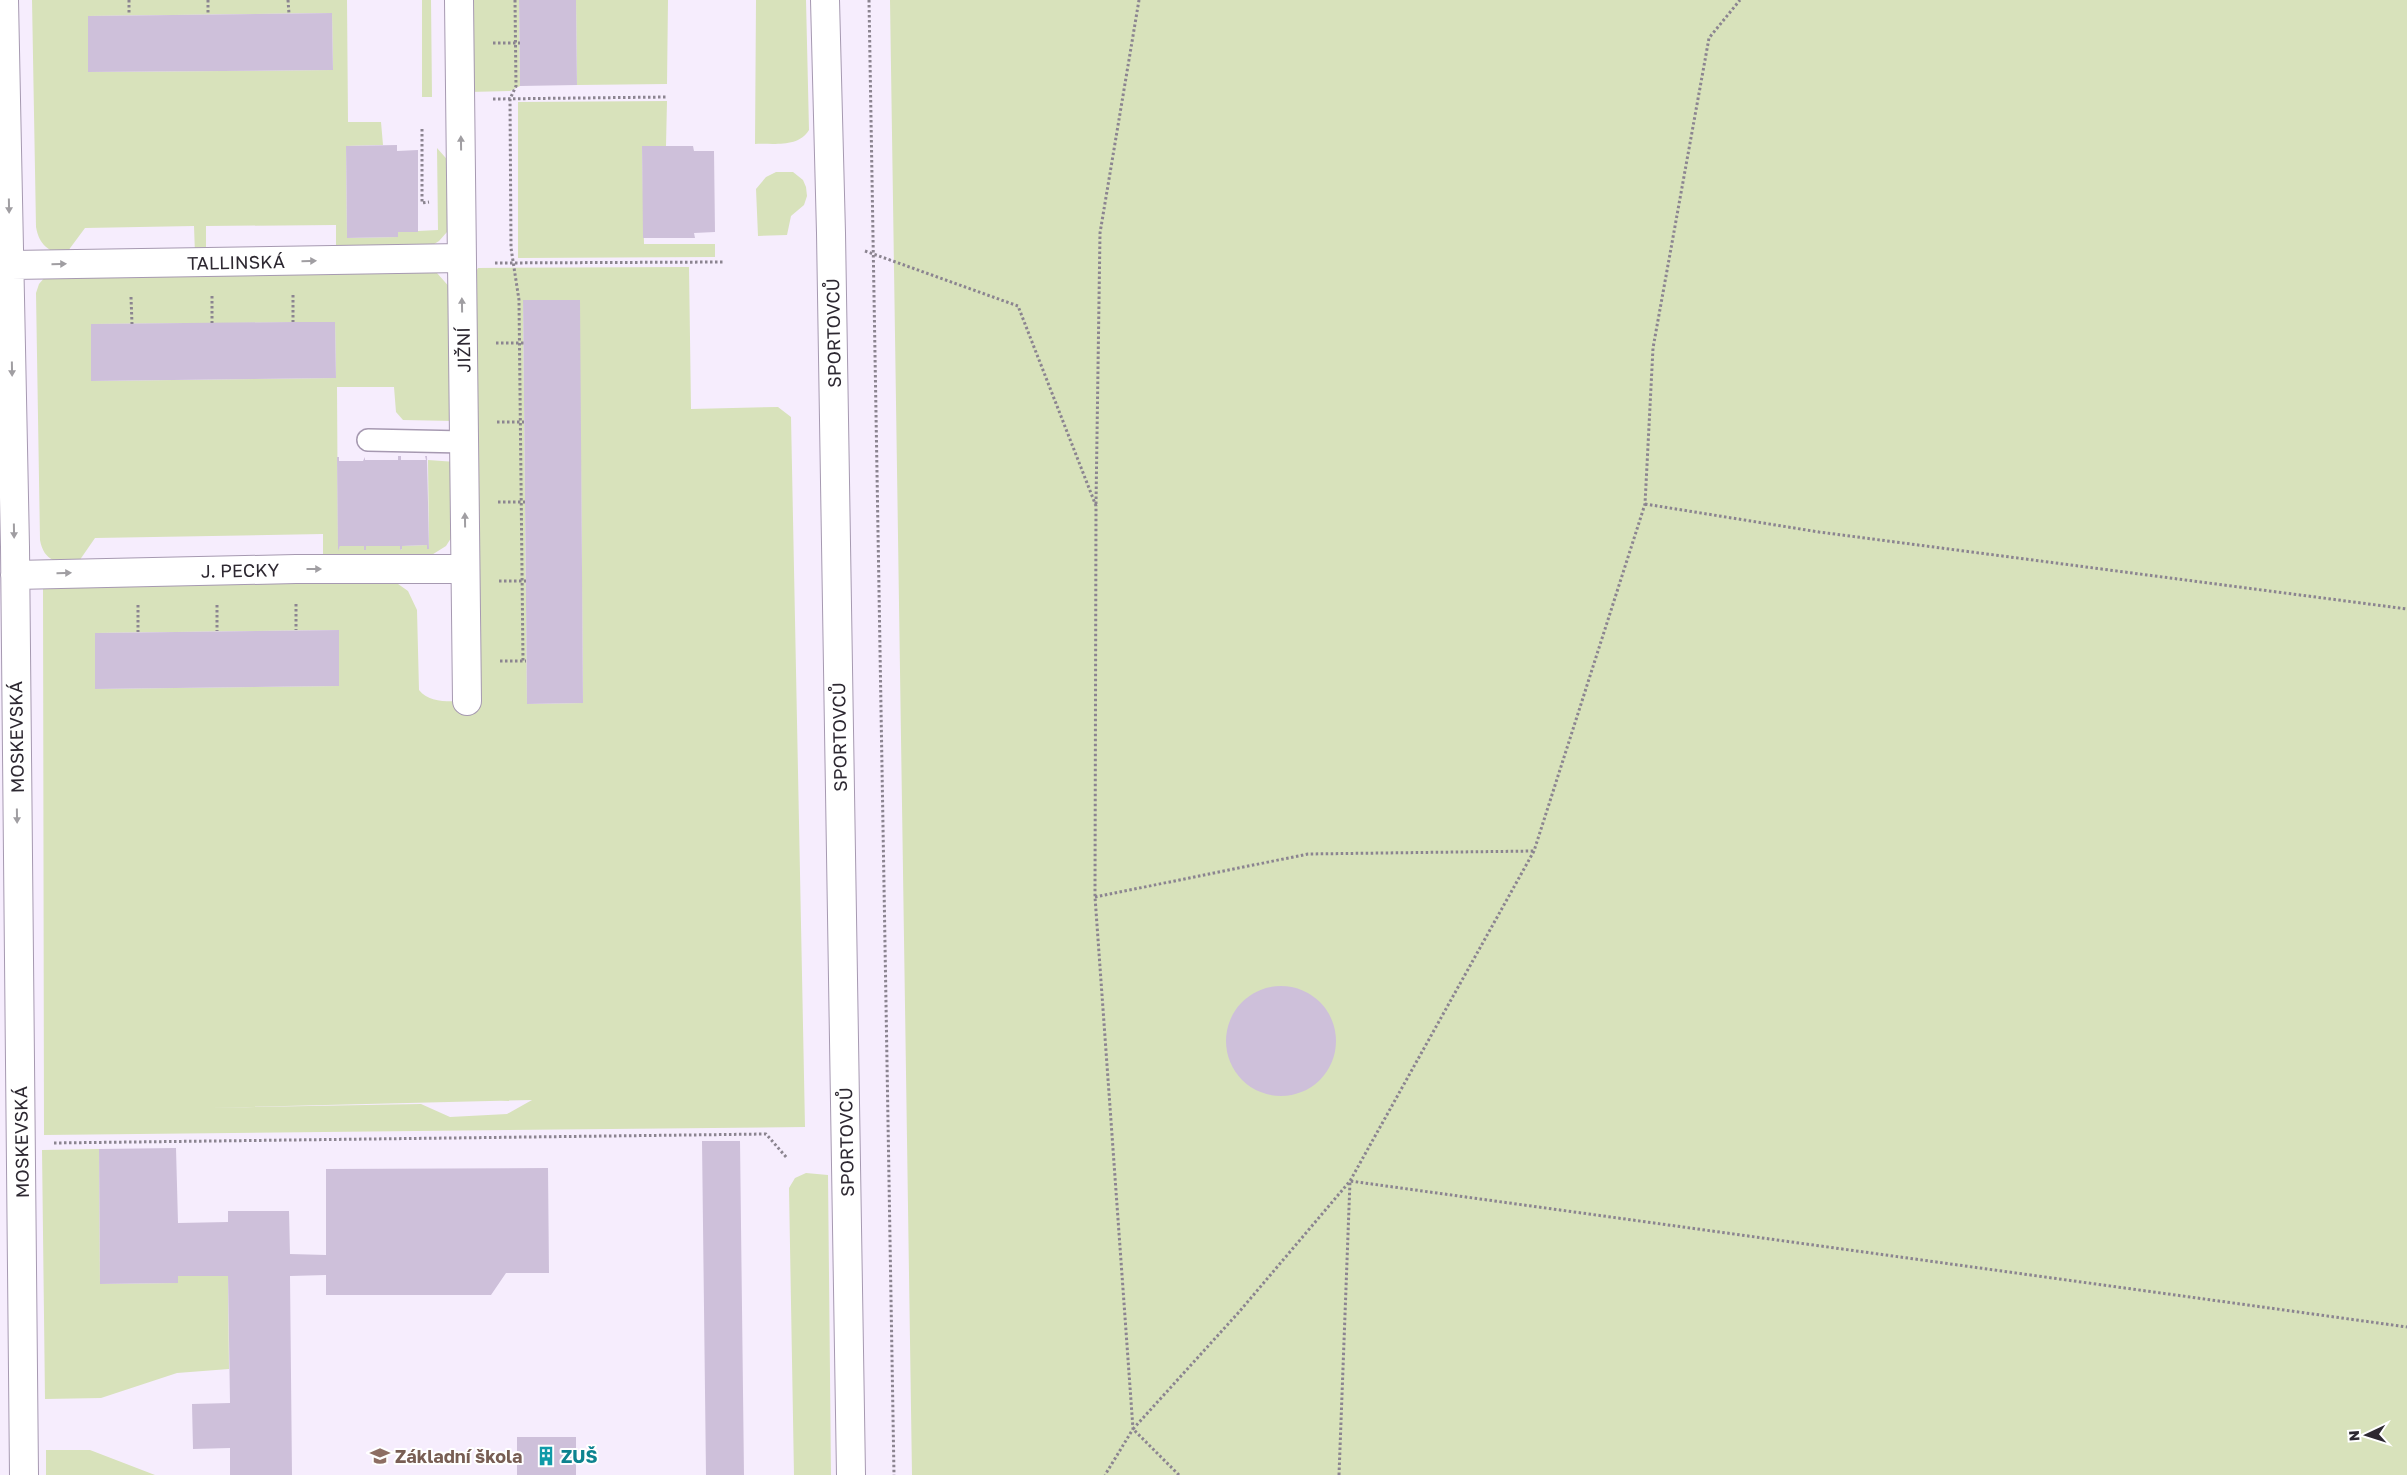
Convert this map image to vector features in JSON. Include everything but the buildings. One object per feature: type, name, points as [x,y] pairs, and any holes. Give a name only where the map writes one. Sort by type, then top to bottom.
[{"type":"street","name":"MOSKEVSKÁ","points":[[4,0],[11,265],[24,1475]]},
{"type":"street","name":"JIŽNÍ","points":[[459,0],[467,701]]},
{"type":"street","name":"SPORTOVCŮ","points":[[825,0],[831,232],[850,1475]]},
{"type":"street","name":"TALLINSKÁ","points":[[11,265],[461,261]]},
{"type":"street","name":"J. PECKY","points":[[15,574],[306,569],[466,569]]},
{"type":"lane","points":[[368,440],[464,442]]},
{"type":"path","points":[[129,0],[129,15]]},
{"type":"path","points":[[208,0],[208,14]]},
{"type":"path","points":[[288,0],[288,14]]},
{"type":"path","points":[[515,0],[516,86],[510,98],[511,248],[519,300],[523,661]]},
{"type":"path","points":[[869,0],[894,1475]]},
{"type":"path","points":[[1139,0],[1100,233],[1096,506],[1095,897],[1133,1429],[1179,1475]]},
{"type":"path","points":[[1105,1475],[1133,1429],[1239,1312],[1350,1181],[1534,851],[1645,504],[1653,348],[1709,38],[1740,0]]},
{"type":"path","points":[[460,99],[667,97]]},
{"type":"path","points":[[831,232],[873,256],[1018,306],[1096,506]]},
{"type":"path","points":[[461,261],[514,263],[725,262]]},
{"type":"path","points":[[1645,504],[1819,532],[2407,609]]},
{"type":"path","points":[[1095,897],[1308,854],[1534,851]]},
{"type":"path","points":[[48,1143],[766,1134],[787,1158]]},
{"type":"path","points":[[1350,1181],[2407,1327]]},
{"type":"path","points":[[1339,1475],[1350,1181]]},
{"type":"green space","points":[[32,0],[347,0],[348,122],[381,122],[383,145],[346,146],[347,238],[398,237],[398,232],[438,230],[437,148],[452,165],[452,221],[447,232],[439,241],[431,246],[336,251],[336,225],[206,226],[206,253],[195,254],[194,226],[85,228],[65,255],[54,252],[45,246],[39,238],[36,227]],"holes":[[[332,13],[333,70],[88,72],[88,16]]]},
{"type":"green space","points":[[422,0],[431,0],[432,97],[422,97]]},
{"type":"green space","points":[[467,0],[519,0],[520,86],[510,91],[469,92]]},
{"type":"green space","points":[[576,0],[668,0],[667,84],[577,85]]},
{"type":"green space","points":[[756,0],[806,0],[809,130],[799,140],[792,142],[755,144]]},
{"type":"green space","points":[[890,0],[2407,0],[2407,1475],[912,1475]]},
{"type":"green space","points":[[667,101],[666,146],[642,146],[644,244],[715,244],[715,257],[518,258],[518,102]]},
{"type":"green space","points":[[776,172],[793,172],[803,180],[807,196],[804,205],[791,216],[787,235],[758,236],[756,189],[766,177]]},
{"type":"green space","points":[[689,267],[691,409],[778,407],[791,417],[805,1127],[44,1135],[43,588],[391,579],[408,591],[417,610],[419,690],[424,695],[438,700],[476,701],[471,281],[478,268]],"holes":[[[523,301],[581,462],[583,703],[527,704]],[[339,630],[339,686],[95,689],[95,633]],[[532,1100],[507,1114],[450,1117],[421,1104],[207,1108]]]},
{"type":"green space","points":[[426,269],[437,273],[452,290],[455,421],[403,420],[396,412],[394,387],[337,387],[338,550],[340,546],[364,546],[364,550],[366,550],[366,546],[400,546],[400,550],[402,546],[427,545],[429,549],[428,460],[456,462],[453,535],[446,546],[430,556],[323,560],[323,534],[95,538],[77,564],[58,562],[48,557],[40,540],[36,293],[39,284],[45,277]],"holes":[[[335,322],[336,378],[91,381],[91,324]]]},
{"type":"green space","points":[[99,1149],[100,1284],[177,1283],[178,1276],[228,1276],[229,1369],[177,1373],[101,1398],[45,1399],[42,1150]]},
{"type":"green space","points":[[806,1173],[828,1175],[831,1475],[794,1475],[789,1188],[795,1178]]},
{"type":"green space","points":[[46,1450],[90,1450],[155,1475],[46,1475]]},
{"type":"place","name":"Základní škola","points":[[380,1456]]},
{"type":"place","name":"ZUŠ","points":[[546,1456]]}]
